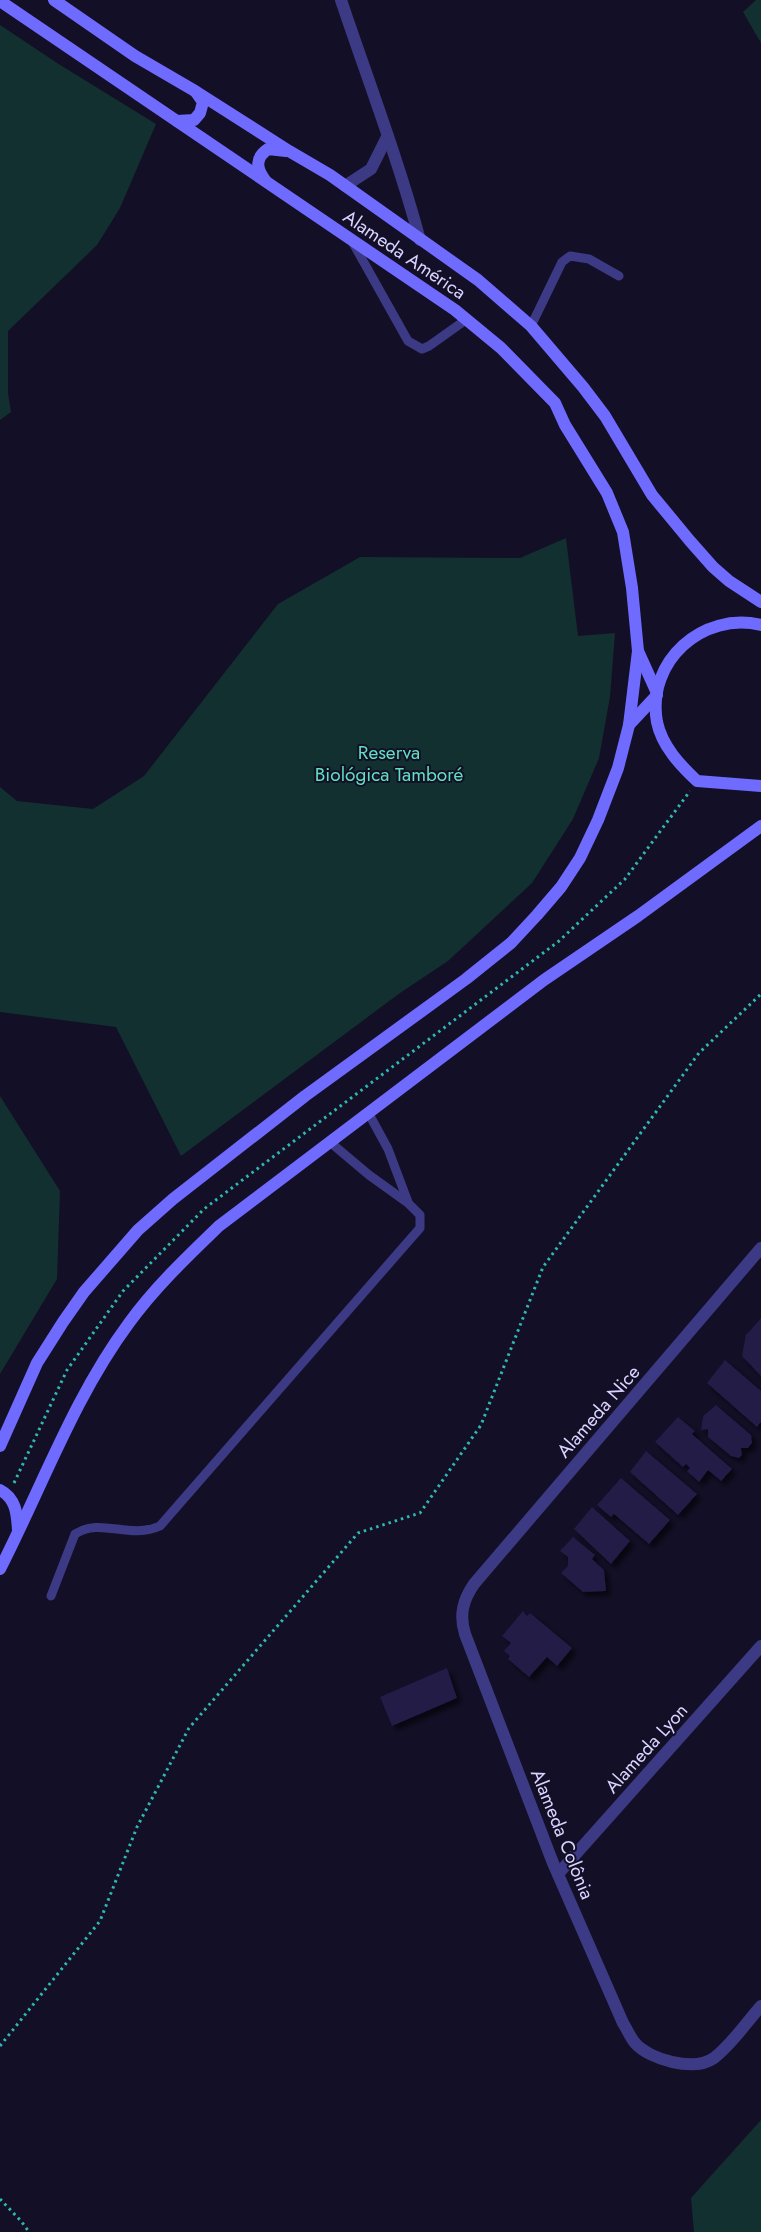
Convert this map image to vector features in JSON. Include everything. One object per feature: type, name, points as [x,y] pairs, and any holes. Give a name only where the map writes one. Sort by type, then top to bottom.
[{"type":"main road","name":"Alameda América","points":[[54,0],[135,56],[195,91],[345,186],[478,280],[531,326],[605,416],[652,495],[713,567],[744,592],[761,602]]},
{"type":"main road","name":"Alameda América","points":[[0,1],[266,180],[467,319],[501,348],[555,403],[607,493],[623,532],[632,588],[638,651],[629,725],[618,768],[598,820],[580,858],[561,887],[511,942],[466,979],[305,1096],[173,1199],[138,1230],[84,1292],[63,1322],[38,1364],[0,1446]]},
{"type":"main road","points":[[177,121],[194,120],[200,113],[202,102],[195,91]]},
{"type":"main road","points":[[266,180],[258,171],[257,163],[262,155],[268,149],[289,151]]},
{"type":"main road","points":[[761,625],[745,621],[714,625],[687,640],[667,664],[657,694],[657,722],[667,748],[697,781],[761,786]]},
{"type":"main road","name":"Alameda América","points":[[638,651],[657,694]]},
{"type":"main road","points":[[629,725],[657,694]]},
{"type":"main road","points":[[0,1569],[92,1380],[146,1300],[170,1274],[220,1226],[544,980],[638,916],[761,826]]},
{"type":"main road","points":[[0,1490],[9,1495],[13,1502],[18,1533]]},
{"type":"street","points":[[341,0],[387,137],[400,168],[420,240]]},
{"type":"street","points":[[345,186],[371,169],[387,137]]},
{"type":"street","name":"Alameda Nice","points":[[465,1599],[482,1574],[761,1248]]},
{"type":"street","name":"Alameda Colônia","points":[[465,1599],[462,1612],[465,1634],[558,1874],[623,2023],[635,2043],[645,2052],[666,2061],[691,2064],[706,2062],[761,2006]]},
{"type":"street","name":"Alameda Lyon","points":[[558,1874],[761,1646]]},
{"type":"lane","points":[[352,241],[408,341],[422,348],[430,346],[467,319]]},
{"type":"lane","points":[[531,326],[562,262],[570,256],[590,259],[619,276]]},
{"type":"lane","points":[[369,1114],[388,1149],[408,1202]]},
{"type":"lane","points":[[51,1596],[75,1534],[84,1528],[97,1527],[147,1532],[160,1526],[420,1228],[420,1215],[408,1202],[369,1175],[331,1143]]},
{"type":"path","points":[[0,2046],[100,1921],[137,1827],[189,1728],[358,1533],[420,1513],[480,1425],[543,1267],[699,1054],[761,994]]},
{"type":"path","points":[[0,2199],[29,2232]]},
{"type":"green space","points":[[756,0],[761,0],[761,43],[743,12]]},
{"type":"green space","points":[[0,25],[57,63],[156,124],[120,208],[97,245],[8,331],[8,393],[11,412],[0,420]]},
{"type":"green space","name":"Reserva Biológica Tamboré","points":[[566,538],[578,636],[615,633],[610,697],[599,758],[573,819],[532,883],[448,961],[400,993],[181,1156],[116,1027],[0,1012],[0,787],[17,801],[93,809],[144,776],[278,604],[360,557],[520,558]]},
{"type":"green space","points":[[0,1096],[60,1191],[57,1279],[0,1374]]},
{"type":"green space","points":[[761,2120],[761,2232],[694,2232],[691,2198]]},
{"type":"building","points":[[761,1318],[761,1376],[742,1356],[746,1334]]},
{"type":"building","points":[[725,1360],[761,1391],[761,1422],[757,1427],[707,1383]]},
{"type":"building","points":[[716,1405],[751,1435],[752,1443],[748,1448],[741,1448],[742,1455],[739,1458],[731,1456],[708,1437],[708,1429],[701,1430],[703,1416]]},
{"type":"building","points":[[678,1417],[695,1431],[692,1434],[732,1469],[721,1481],[708,1470],[699,1482],[687,1471],[690,1468],[686,1464],[683,1467],[655,1442]]},
{"type":"building","points":[[646,1451],[697,1494],[678,1515],[630,1472]]},
{"type":"building","points":[[621,1478],[670,1520],[649,1544],[614,1514],[611,1517],[597,1505]]},
{"type":"building","points":[[592,1507],[630,1541],[611,1564],[574,1529]]},
{"type":"building","points":[[573,1537],[595,1555],[592,1559],[604,1570],[606,1591],[583,1592],[561,1573],[568,1566],[568,1557],[560,1551]]},
{"type":"building","points":[[523,1611],[527,1616],[530,1613],[572,1648],[557,1666],[547,1657],[529,1677],[508,1659],[510,1656],[504,1651],[511,1643],[502,1636]]},
{"type":"building","points":[[447,1668],[457,1698],[392,1726],[380,1697]]}]
